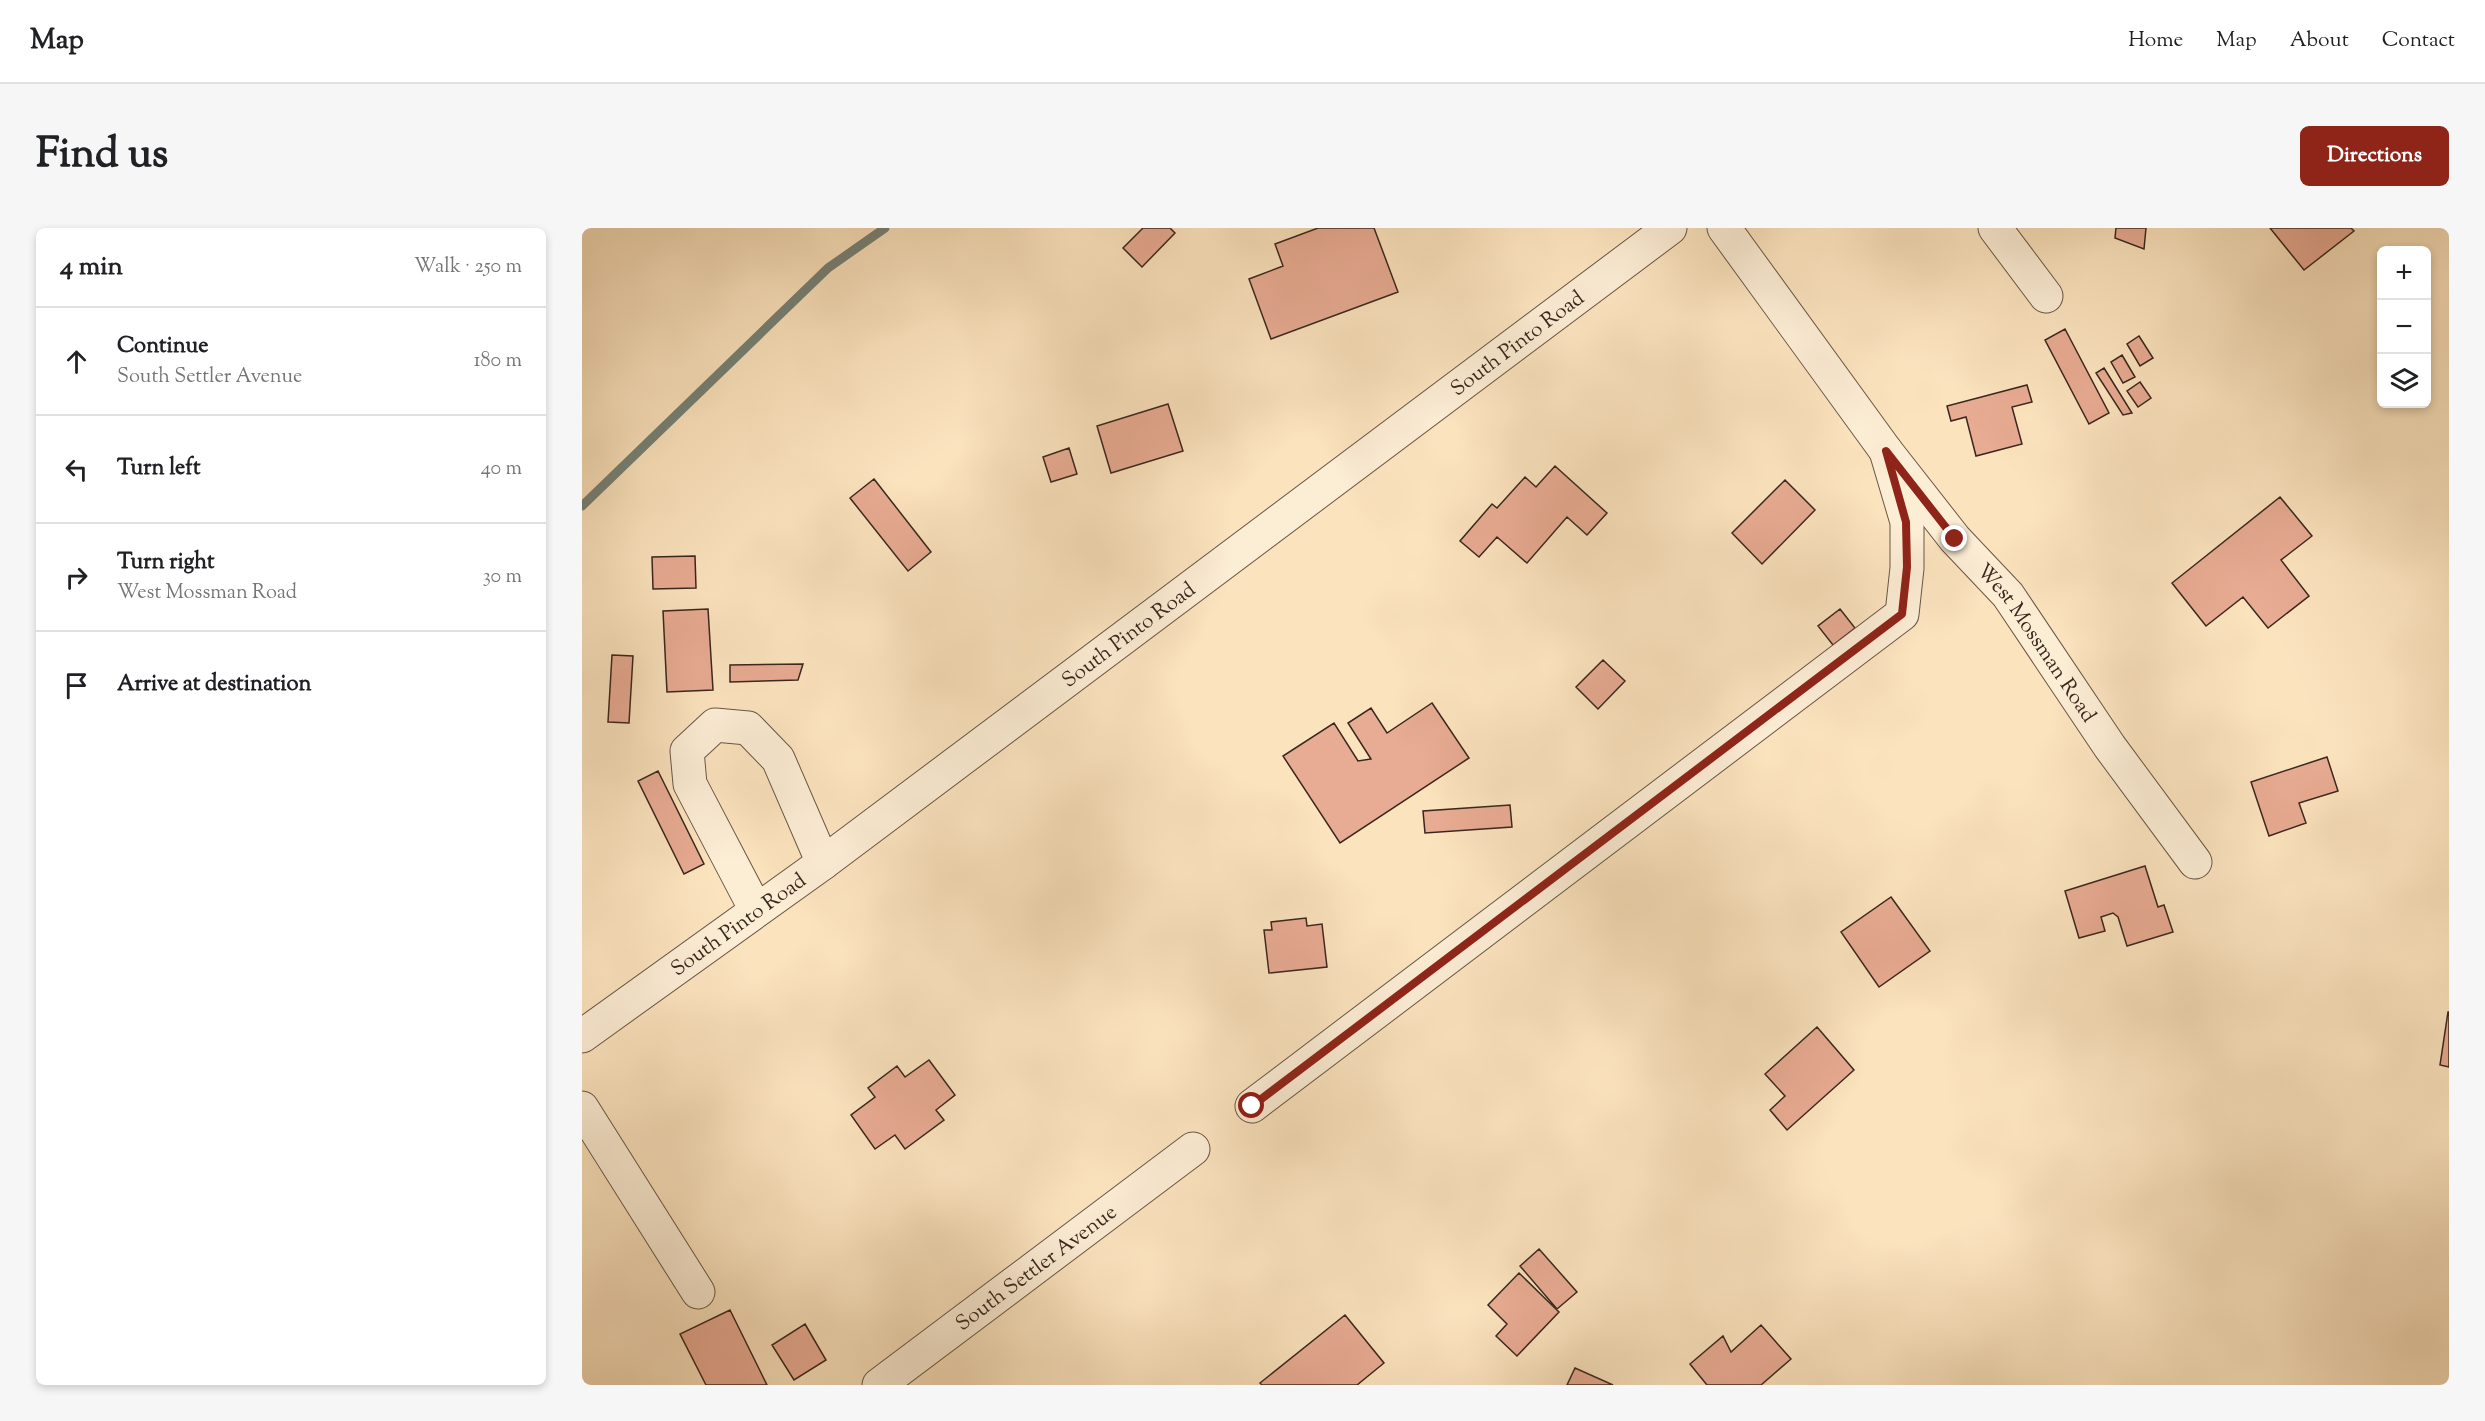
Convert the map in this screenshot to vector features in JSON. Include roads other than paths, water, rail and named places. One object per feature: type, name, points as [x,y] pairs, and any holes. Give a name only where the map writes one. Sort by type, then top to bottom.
[{"type":"street","name":"South Pinto Road","points":[[582,1036],[823,863],[1670,228]]},
{"type":"street","name":"West Mossman Road","points":[[1724,228],[1886,451],[1955,539],[2008,595],[2110,747],[2195,862]]},
{"type":"street","points":[[1995,228],[2046,296]]},
{"type":"street","points":[[1252,1106],[1902,614],[1907,567],[1906,522],[1886,451]]},
{"type":"street","points":[[756,909],[690,784],[687,751],[715,725],[748,728],[778,759],[823,863]]},
{"type":"street","points":[[582,1108],[698,1292]]},
{"type":"street","name":"South Settler Avenue","points":[[879,1385],[1193,1149]]},
{"type":"waterway","points":[[582,506],[828,268],[885,228]]}]
